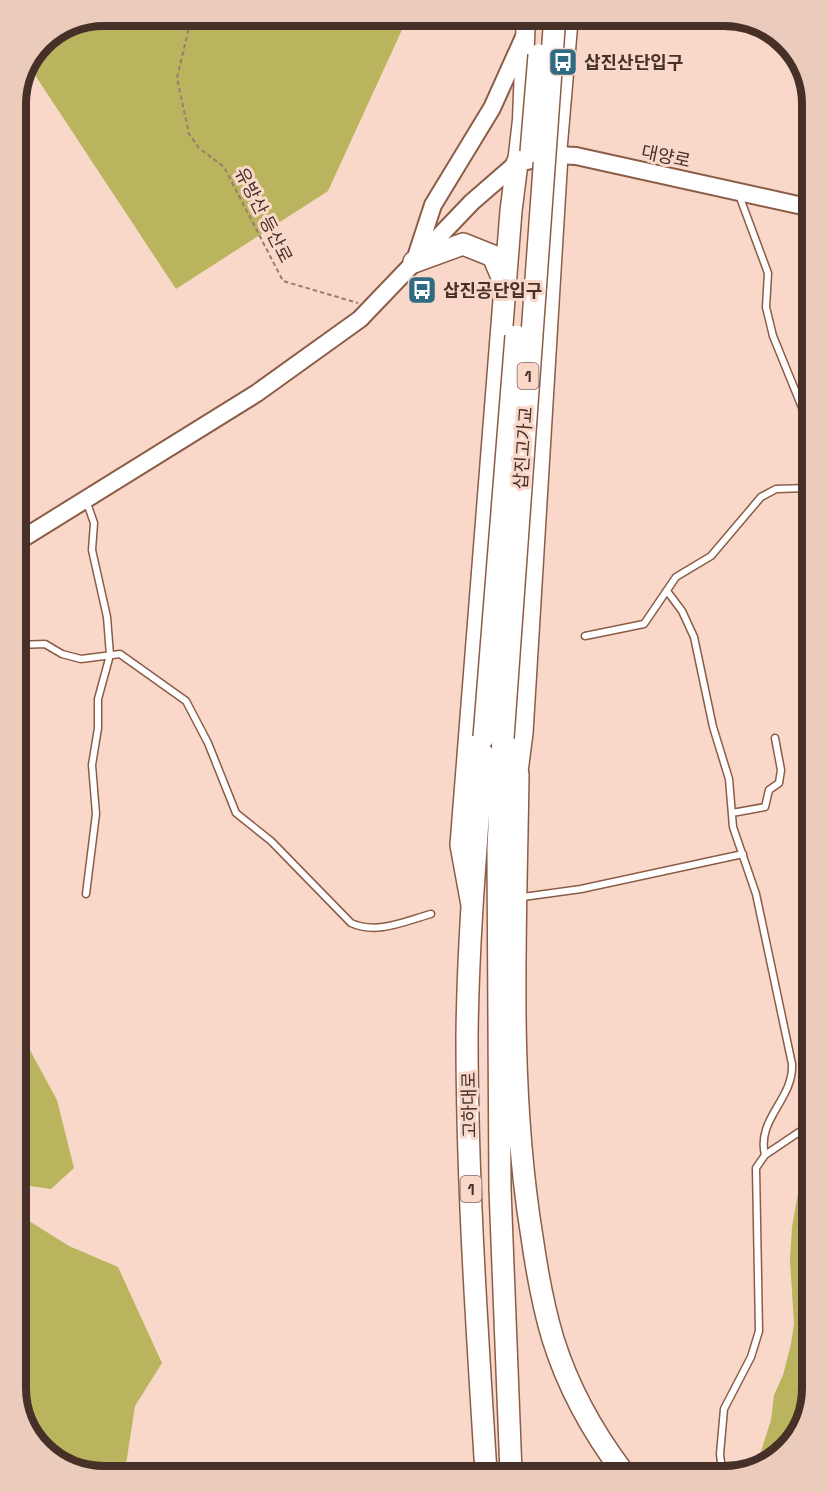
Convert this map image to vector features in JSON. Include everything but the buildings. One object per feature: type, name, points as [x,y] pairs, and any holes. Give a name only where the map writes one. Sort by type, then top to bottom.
[{"type":"highway","name":"삽진고가교","points":[[494,737],[540,26]]},
{"type":"highway","name":"삽진고가교","points":[[494,737],[554,26]]},
{"type":"highway","points":[[557,155],[518,774],[514,1018],[518,1109],[528,1212],[546,1313],[562,1365],[585,1415],[618,1466]]},
{"type":"highway","points":[[471,906],[461,845],[517,163]]},
{"type":"highway","points":[[414,262],[463,244],[493,256],[506,286]]},
{"type":"highway","name":"고하대로","points":[[494,737],[498,849],[500,1189],[511,1466]]},
{"type":"highway","name":"고하대로","points":[[486,1466],[468,1114],[468,995],[471,906],[494,737]]},
{"type":"highway","points":[[498,849],[518,774]]},
{"type":"main road","points":[[517,163],[526,26]]},
{"type":"main road","points":[[557,155],[568,26]]},
{"type":"street","points":[[414,262],[433,205],[492,108],[525,26]]},
{"type":"street","name":"대양로","points":[[517,163],[557,155],[576,156],[802,206]]},
{"type":"street","points":[[26,537],[284,375],[360,319],[472,202],[517,163]]},
{"type":"lane","points":[[737,191],[768,273],[766,307],[773,336],[802,407]]},
{"type":"lane","points":[[585,636],[644,624],[675,577],[711,556],[766,494],[787,487],[802,488]]},
{"type":"lane","points":[[86,500],[94,524],[92,550],[107,617],[110,655],[98,699],[98,728],[92,772],[96,814],[86,894]]},
{"type":"lane","points":[[667,591],[682,611],[694,637],[713,727],[729,779],[735,835],[756,894],[792,1064],[790,1086],[769,1120],[764,1133],[765,1155]]},
{"type":"lane","points":[[26,645],[45,644],[62,654],[81,659],[120,654],[186,701],[208,743],[236,813],[271,841],[351,923],[365,929],[376,929],[431,914]]},
{"type":"lane","points":[[732,813],[765,807],[769,790],[779,783],[781,770],[775,738]]},
{"type":"lane","points":[[522,897],[581,889],[743,854]]},
{"type":"lane","points":[[722,1466],[720,1454],[724,1409],[751,1357],[759,1330],[756,1168],[765,1155],[802,1131]]},
{"type":"path","name":"유방산 등산로","points":[[189,26],[177,78],[189,134],[199,148],[224,166],[283,281],[372,307]]},
{"type":"shaded area","points":[[93,26],[404,26],[328,191],[176,289],[33,72],[42,56],[64,36]]},
{"type":"shaded area","points":[[26,1043],[57,1100],[74,1168],[51,1189],[26,1185]]},
{"type":"shaded area","points":[[801,1176],[802,1399],[792,1428],[780,1444],[759,1458],[771,1420],[774,1395],[783,1375],[794,1324],[790,1260],[792,1227]]},
{"type":"shaded area","points":[[26,1219],[69,1246],[118,1267],[162,1363],[135,1406],[126,1466],[98,1466],[78,1462],[52,1447],[39,1432],[30,1414],[26,1389]]},
{"type":"place","name":"삽진산단입구","points":[[563,62]]},
{"type":"place","name":"삽진공단입구","points":[[422,290]]}]
